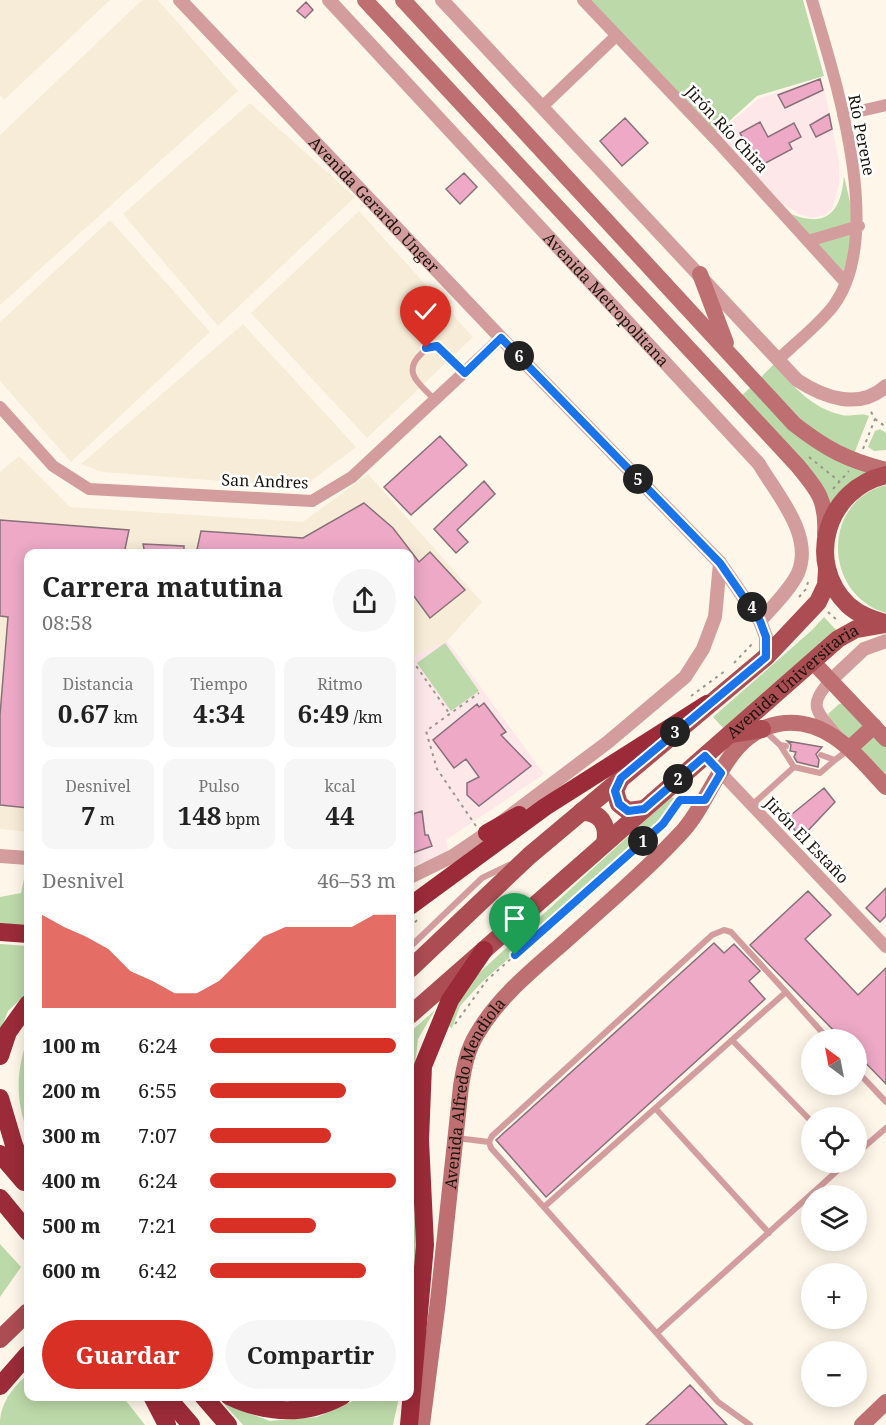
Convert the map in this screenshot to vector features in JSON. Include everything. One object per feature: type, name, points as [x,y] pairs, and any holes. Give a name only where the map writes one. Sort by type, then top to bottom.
[{"type":"highway","points":[[414,903],[570,791],[707,704]]},
{"type":"highway","points":[[485,834],[570,791]]},
{"type":"highway","points":[[0,932],[24,934]]},
{"type":"highway","points":[[414,1369],[425,1245],[420,1095],[423,1066],[450,1000],[484,950]]},
{"type":"highway","points":[[0,1056],[8,1032],[24,1010]]},
{"type":"highway","points":[[0,1098],[24,1169]]},
{"type":"highway","points":[[0,1154],[24,1183]]},
{"type":"highway","points":[[0,1198],[24,1227]]},
{"type":"highway","points":[[0,1386],[24,1359]]},
{"type":"highway","points":[[155,1401],[167,1425]]},
{"type":"highway","points":[[170,1401],[191,1425]]},
{"type":"highway","points":[[207,1401],[228,1425]]},
{"type":"highway","points":[[240,1401],[275,1411],[301,1411],[333,1401]]},
{"type":"highway","points":[[409,1425],[411,1401]]},
{"type":"main road","name":"Avenida Metropolitana","points":[[365,0],[816,487],[826,512],[825,543]]},
{"type":"main road","points":[[403,0],[794,424],[843,458],[886,470]]},
{"type":"main road","points":[[700,274],[730,352]]},
{"type":"main road","points":[[414,965],[529,856],[707,704],[766,657],[819,602],[826,585],[825,543],[829,522],[840,503],[855,488],[875,477],[886,475]]},
{"type":"main road","points":[[827,570],[836,589],[849,605],[867,617],[886,624]]},
{"type":"main road","name":"Avenida Universitaria","points":[[414,1011],[812,661],[850,632],[886,624]]},
{"type":"main road","points":[[812,661],[886,739]]},
{"type":"main road","points":[[729,735],[794,723],[844,742],[886,787]]},
{"type":"main road","points":[[844,742],[874,726]]},
{"type":"main road","name":"Avenida Alfredo Mendiola","points":[[422,1425],[466,1059],[475,1036],[518,983],[673,842],[695,819],[721,773],[740,746],[762,729]]},
{"type":"main road","points":[[621,778],[615,791],[619,804],[628,811],[644,809]]},
{"type":"main road","points":[[581,812],[591,813],[600,818],[606,829],[605,843]]},
{"type":"main road","points":[[0,1339],[24,1316]]},
{"type":"main road","points":[[0,1372],[24,1352]]},
{"type":"main road","points":[[862,1425],[886,1402]]},
{"type":"street","name":"Avenida Gerardo Unger","points":[[180,0],[501,338],[720,563],[760,621],[766,637],[766,657]]},
{"type":"street","name":"Avenida Metropolitana","points":[[329,0],[759,464],[800,534],[803,555],[797,574],[760,621]]},
{"type":"street","points":[[441,0],[543,106],[797,380],[816,393],[866,405],[886,386]]},
{"type":"street","name":"Jirón Río Chira","points":[[583,0],[845,282]]},
{"type":"street","name":"Río Perene","points":[[778,360],[834,305],[845,282],[859,226],[855,182],[843,115],[812,0]]},
{"type":"street","points":[[543,106],[616,36]]},
{"type":"street","points":[[843,115],[886,105]]},
{"type":"street","points":[[808,241],[859,226]]},
{"type":"street","name":"San Andres","points":[[0,408],[53,466],[89,489],[312,501],[352,477],[501,338]]},
{"type":"street","points":[[414,875],[453,856],[485,834],[608,742],[685,677],[703,649],[716,617],[720,563]]},
{"type":"street","points":[[844,742],[819,714],[816,704],[817,695],[864,649],[886,641]]},
{"type":"street","name":"Jirón El Estaño","points":[[705,756],[886,947]]},
{"type":"street","points":[[0,856],[24,858]]},
{"type":"lane","points":[[435,400],[417,380],[411,367],[426,348],[437,346],[465,373]]},
{"type":"lane","points":[[762,729],[783,746],[794,767],[820,773],[835,760],[844,742]]},
{"type":"lane","points":[[820,755],[835,760]]},
{"type":"lane","points":[[751,806],[794,767]]},
{"type":"lane","points":[[414,943],[482,878],[529,856]]},
{"type":"lane","points":[[750,1425],[718,1402],[491,1148],[489,1142],[492,1136],[712,935],[724,930],[731,932],[819,1029]]},
{"type":"lane","points":[[544,1207],[786,992]]},
{"type":"lane","points":[[732,1040],[801,1111]]},
{"type":"lane","points":[[867,1082],[886,1102]]},
{"type":"lane","points":[[656,1109],[769,1233]]},
{"type":"lane","points":[[867,1144],[886,1128]]},
{"type":"lane","points":[[457,1138],[489,1142]]},
{"type":"lane","points":[[657,1333],[835,1173]]},
{"type":"path","points":[[866,405],[875,419],[886,427]]},
{"type":"path","points":[[861,453],[875,419]]},
{"type":"path","points":[[827,496],[853,467]]},
{"type":"path","points":[[819,602],[850,632]]},
{"type":"path","points":[[414,663],[449,713]]},
{"type":"path","points":[[479,693],[428,727],[426,734],[437,769],[485,834]]},
{"type":"path","points":[[442,1018],[458,1023],[487,980],[663,824],[680,800],[705,800]]},
{"type":"shaded area","points":[[0,0],[110,0],[4,100],[0,95]]},
{"type":"shaded area","points":[[142,0],[158,0],[238,91],[0,305],[0,135]]},
{"type":"shaded area","points":[[822,78],[839,161],[839,184],[832,209],[825,215],[812,218],[799,214],[781,202],[717,134],[758,99]]},
{"type":"shaded area","points":[[250,103],[355,197],[218,326],[123,214]]},
{"type":"shaded area","points":[[359,211],[473,337],[367,438],[251,313]]},
{"type":"shaded area","points":[[110,220],[210,332],[71,462],[0,381],[0,322]]},
{"type":"shaded area","points":[[243,324],[356,447],[303,487],[102,472],[81,464]]},
{"type":"shaded area","points":[[19,456],[70,507],[303,522],[368,474],[482,602],[447,641],[414,655],[414,549],[24,549],[24,832],[0,829],[0,472]]},
{"type":"shaded area","points":[[447,641],[544,774],[446,840],[449,854],[414,866],[414,655]]},
{"type":"green space","points":[[590,0],[803,0],[824,76],[757,96],[716,133]]},
{"type":"green space","points":[[844,176],[856,228],[843,274],[791,214],[814,219],[830,214],[839,200]]},
{"type":"green space","points":[[774,364],[796,388],[821,407],[842,415],[869,416],[854,454],[802,425],[760,378]]},
{"type":"green space","points":[[752,386],[804,439],[831,457],[870,471],[831,506],[741,396]]},
{"type":"green space","points":[[880,429],[886,433],[886,450],[874,451],[868,447],[875,431]]},
{"type":"green space","points":[[886,485],[886,613],[865,603],[850,588],[841,569],[838,548],[841,528],[850,509],[865,494]]},
{"type":"green space","points":[[824,617],[837,631],[727,732],[713,717]]},
{"type":"green space","points":[[445,643],[479,691],[451,711],[417,663]]},
{"type":"green space","points":[[846,703],[886,745],[886,780],[832,728],[828,714],[839,704]]},
{"type":"green space","points":[[671,797],[678,801],[667,818],[482,982],[460,1006],[452,1028],[446,1024],[457,1002],[479,973]]},
{"type":"green space","points":[[24,879],[24,926],[0,924],[0,897],[21,893]]},
{"type":"green space","points":[[0,944],[24,946],[24,996],[8,1011],[0,1031]]},
{"type":"green space","points":[[435,1010],[418,1039],[414,1076],[414,1028]]},
{"type":"green space","points":[[24,1049],[24,1121],[19,1097]]},
{"type":"green space","points":[[414,1209],[416,1244],[414,1266]]},
{"type":"green space","points":[[0,1244],[21,1267],[0,1297]]},
{"type":"green space","points":[[24,1378],[24,1401],[126,1401],[145,1425],[0,1425],[2,1410],[8,1396]]},
{"type":"green space","points":[[353,1401],[398,1401],[393,1425],[243,1425],[224,1404],[270,1421],[317,1417]]},
{"type":"building","points":[[306,2],[313,10],[305,18],[297,11]]},
{"type":"building","points":[[820,79],[823,90],[785,108],[778,95]]},
{"type":"building","points":[[829,114],[832,129],[816,137],[810,125]]},
{"type":"building","points":[[625,118],[648,143],[622,166],[600,141]]},
{"type":"building","points":[[760,122],[768,137],[794,123],[801,137],[789,143],[792,149],[758,167],[740,133]]},
{"type":"building","points":[[464,173],[477,187],[460,204],[446,189]]},
{"type":"building","points":[[440,436],[467,465],[411,515],[384,487]]},
{"type":"building","points":[[484,481],[495,494],[457,530],[468,542],[456,553],[434,529]]},
{"type":"building","points":[[364,503],[393,528],[409,549],[197,549],[201,531],[303,538]]},
{"type":"building","points":[[0,520],[129,530],[125,549],[24,549],[24,808],[0,805],[0,715],[8,617],[0,616]]},
{"type":"building","points":[[143,544],[184,546],[184,549],[144,549]]},
{"type":"building","points":[[430,552],[465,590],[430,618],[414,596],[414,555],[419,562]]},
{"type":"building","points":[[484,703],[506,732],[501,735],[531,766],[479,806],[467,795],[467,783],[479,777],[466,759],[454,768],[433,740],[477,704],[479,707]]},
{"type":"building","points":[[787,741],[822,747],[816,754],[819,760],[818,767],[797,762],[794,757],[796,752],[790,751],[791,745]]},
{"type":"building","points":[[824,788],[835,802],[801,838],[786,819]]},
{"type":"building","points":[[422,811],[425,835],[428,835],[432,846],[414,853],[414,814]]},
{"type":"building","points":[[886,888],[886,916],[880,922],[866,908]]},
{"type":"building","points":[[808,891],[831,915],[805,939],[858,995],[886,968],[886,1084],[867,1064],[867,1029],[832,1029],[750,945]]},
{"type":"building","points":[[714,943],[724,953],[734,944],[760,971],[749,981],[765,999],[546,1197],[496,1140]]},
{"type":"building","points":[[690,1385],[727,1425],[646,1425],[675,1399]]},
{"type":"route","points":[[426,348],[432,345],[437,346],[465,373],[501,338],[720,563],[737,584],[760,621],[766,637],[766,657],[621,778],[615,791],[619,804],[628,811],[644,809],[705,756],[721,773],[705,800],[680,800],[663,824],[515,955]]}]
